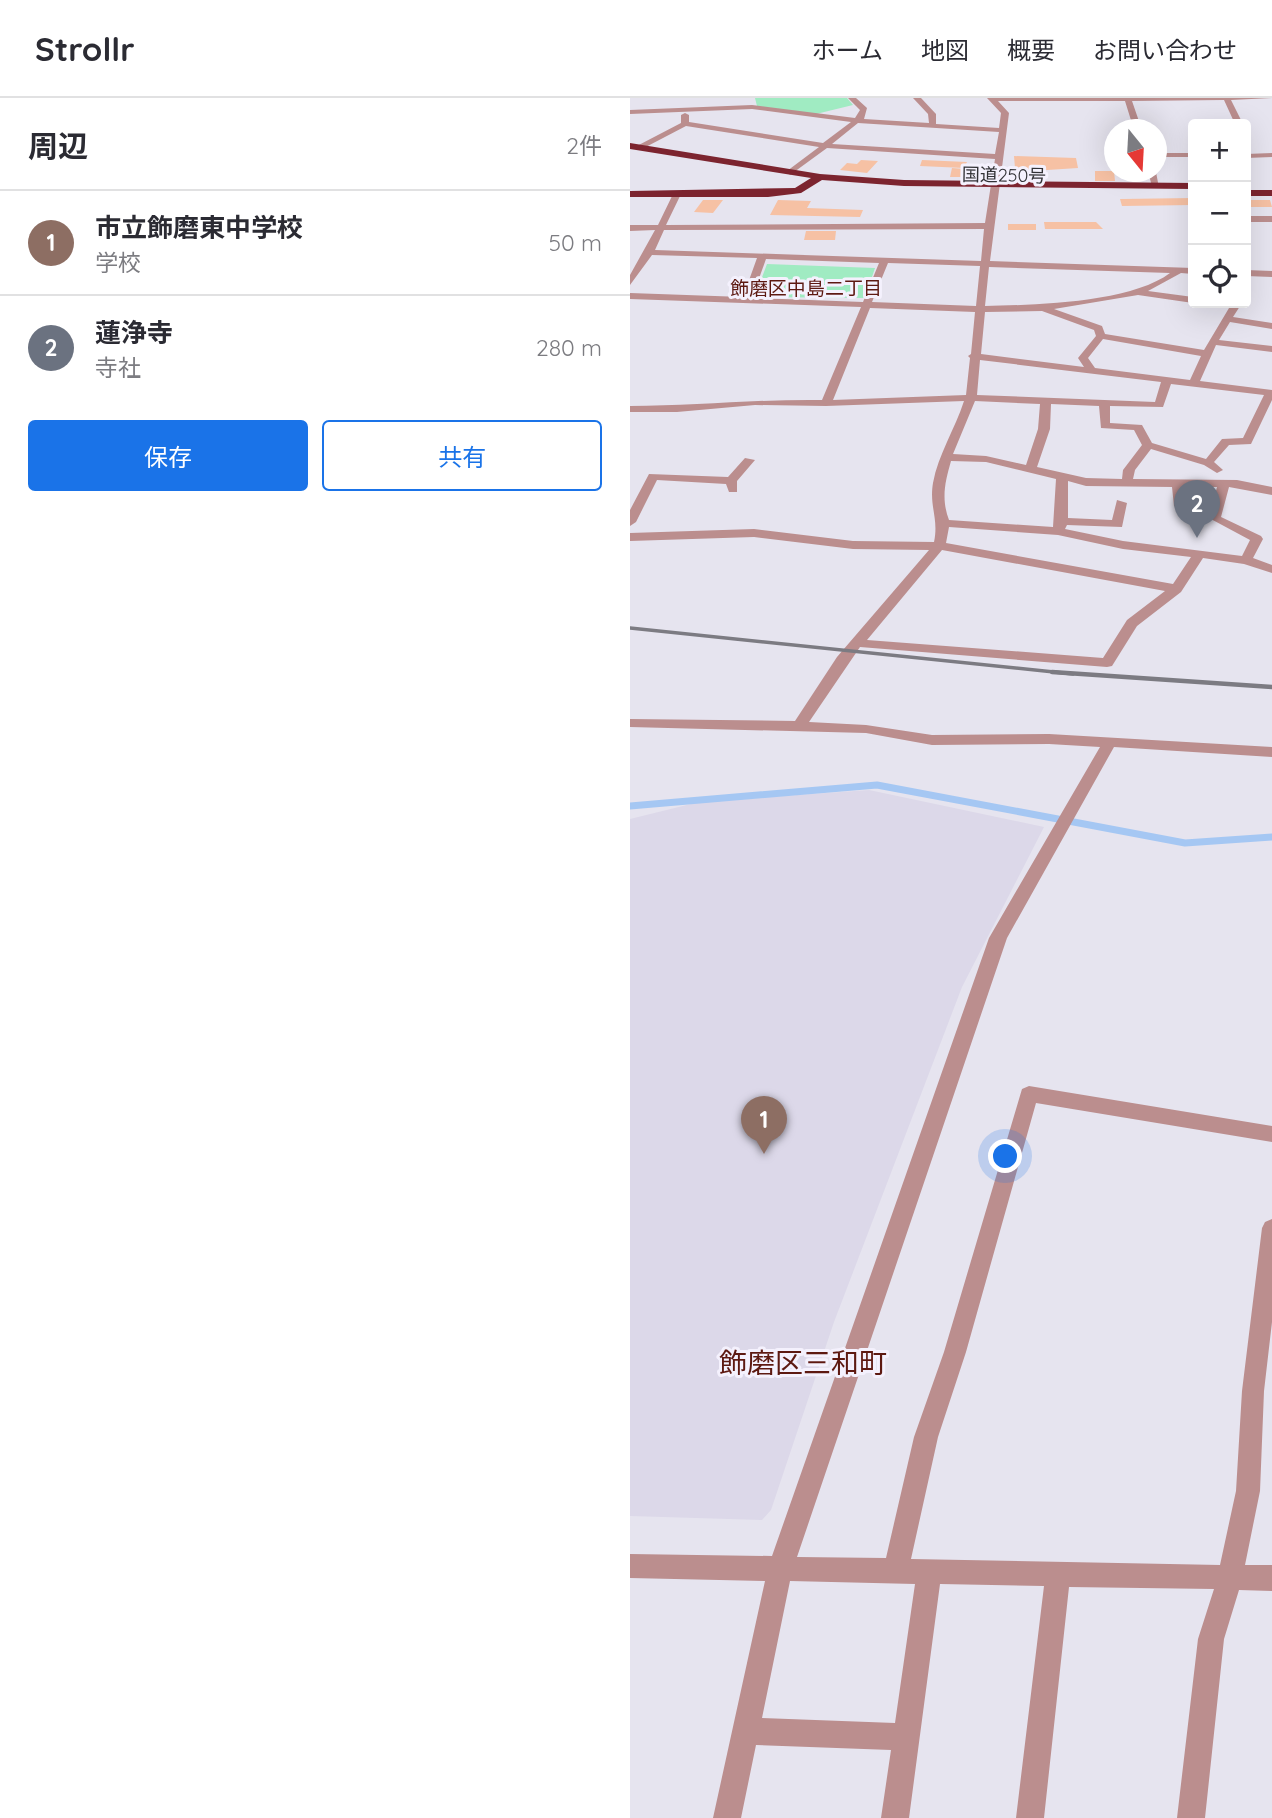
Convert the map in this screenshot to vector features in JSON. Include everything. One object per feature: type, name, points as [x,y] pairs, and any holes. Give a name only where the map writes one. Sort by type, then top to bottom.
[{"type":"highway","name":"国道250号","points":[[633,149],[817,179]]},
{"type":"highway","name":"国道250号","points":[[633,149],[817,179],[994,190],[1188,193]]},
{"type":"highway","name":"国道250号","points":[[630,194],[768,194],[798,191],[817,179]]},
{"type":"highway","name":"国道250号","points":[[994,190],[1188,186]]},
{"type":"highway","points":[[1251,186],[1272,186]]},
{"type":"highway","points":[[1251,193],[1272,193]]},
{"type":"street","points":[[750,98],[752,107]]},
{"type":"street","points":[[790,173],[859,121],[864,110],[852,98]]},
{"type":"street","points":[[917,98],[932,114],[933,126]]},
{"type":"street","points":[[992,98],[1272,98]]},
{"type":"street","points":[[799,726],[856,643],[939,546],[944,523],[939,495],[946,457],[958,435],[971,398],[973,356],[1005,113],[992,98]]},
{"type":"street","points":[[1128,98],[1135,119]]},
{"type":"street","points":[[1226,98],[1236,119]]},
{"type":"street","points":[[685,124],[686,99]]},
{"type":"street","points":[[630,112],[752,107],[859,121],[1002,130]]},
{"type":"street","points":[[633,149],[685,124],[827,146],[999,156]]},
{"type":"street","points":[[1251,153],[1272,155]]},
{"type":"street","points":[[1167,155],[1188,155]]},
{"type":"street","points":[[1155,182],[1156,186]]},
{"type":"street","points":[[630,282],[649,252],[677,194]]},
{"type":"street","points":[[1251,219],[1272,219]]},
{"type":"street","points":[[630,228],[989,226]]},
{"type":"street","points":[[649,252],[1188,271]]},
{"type":"street","points":[[746,301],[762,257]]},
{"type":"street","points":[[630,262],[641,263]]},
{"type":"street","points":[[826,403],[884,262]]},
{"type":"street","points":[[630,296],[979,309],[1043,308],[1137,292],[1169,278],[1178,271]]},
{"type":"street","points":[[1251,273],[1272,274]]},
{"type":"street","points":[[1137,292],[1188,299]]},
{"type":"street","points":[[1043,308],[1099,328],[1101,336]]},
{"type":"street","points":[[1194,383],[1213,342],[1235,308]]},
{"type":"street","points":[[1230,319],[1272,326]]},
{"type":"street","points":[[1101,336],[1208,354]]},
{"type":"street","points":[[1080,382],[1083,358],[1101,336]]},
{"type":"street","points":[[1213,342],[1272,349]]},
{"type":"street","points":[[973,356],[1080,382],[1167,379],[1271,393],[1247,442],[1226,441],[1208,463]]},
{"type":"street","points":[[1080,382],[1104,403],[1159,405],[1167,379]]},
{"type":"street","points":[[630,409],[677,409],[755,402],[826,403],[971,398],[1046,401],[1080,382]]},
{"type":"street","points":[[1031,467],[1044,429],[1046,401]]},
{"type":"street","points":[[1104,403],[1105,426],[1138,427],[1148,444],[1208,463],[1230,484]]},
{"type":"street","points":[[1127,483],[1129,470],[1148,444]]},
{"type":"street","points":[[946,457],[986,459],[1031,467],[1062,478],[1086,482],[1230,484],[1272,491]]},
{"type":"street","points":[[630,522],[653,476],[732,485],[749,460]]},
{"type":"street","points":[[1060,526],[1062,478]]},
{"type":"street","points":[[1178,483],[1180,506],[1192,512],[1196,522]]},
{"type":"street","points":[[1230,484],[1215,518],[1256,538],[1246,561]]},
{"type":"street","points":[[944,523],[1060,526],[1118,524],[1121,503]]},
{"type":"street","points":[[1060,526],[1123,545],[1246,561],[1272,569]]},
{"type":"street","points":[[630,537],[754,533],[853,545],[939,546],[1176,589]]},
{"type":"street","points":[[856,643],[1107,663],[1132,622],[1176,589],[1198,556]]},
{"type":"street","points":[[630,723],[866,729],[932,740],[1110,742],[1272,752]]},
{"type":"street","points":[[727,1818],[780,1569],[999,938],[1110,742]]},
{"type":"street","points":[[896,1570],[926,1437],[955,1352],[1029,1094],[1272,1134]]},
{"type":"street","points":[[1191,1818],[1211,1639],[1230,1577],[1248,1491],[1254,1391],[1272,1228]]},
{"type":"street","points":[[630,1566],[1272,1578]]},
{"type":"street","points":[[895,1818],[929,1571]]},
{"type":"street","points":[[1030,1818],[1058,1574]]},
{"type":"street","points":[[746,1731],[906,1737]]},
{"type":"shaded area","points":[[869,790],[1044,827],[962,987],[834,1322],[771,1510],[762,1520],[630,1516],[630,819],[699,802]]},
{"type":"green space","points":[[755,98],[847,98],[853,105],[816,114],[757,106]]},
{"type":"green space","points":[[767,264],[875,268],[865,298],[760,297],[756,293]]},
{"type":"building","points":[[1014,156],[1076,158],[1078,168],[1032,171],[1015,168]]},
{"type":"building","points":[[861,160],[878,161],[867,173],[840,170],[847,163],[857,164]]},
{"type":"building","points":[[922,160],[967,162],[964,168],[920,166]]},
{"type":"building","points":[[952,168],[965,169],[964,177],[950,177]]},
{"type":"building","points":[[1095,171],[1104,171],[1104,181],[1095,181]]},
{"type":"building","points":[[1188,198],[1188,205],[1122,206],[1120,199]]},
{"type":"building","points":[[703,200],[723,200],[713,213],[694,212]]},
{"type":"building","points":[[778,200],[811,201],[807,208],[863,210],[860,217],[770,215]]},
{"type":"building","points":[[1251,200],[1270,200],[1272,207],[1251,207]]},
{"type":"building","points":[[1044,222],[1096,222],[1103,229],[1045,229]]},
{"type":"building","points":[[1008,224],[1036,224],[1036,230],[1008,230]]},
{"type":"building","points":[[806,231],[836,231],[835,240],[804,240]]},
{"type":"waterway","points":[[630,806],[877,785],[1185,843],[1272,837]]},
{"type":"railway","points":[[630,628],[1057,672]]},
{"type":"railway","points":[[1052,672],[1057,672]]},
{"type":"railway","points":[[1057,672],[1272,687]]},
{"type":"railway","points":[[1057,672],[1073,674]]},
{"type":"place","name":"蓮浄寺","points":[[1197,538]]},
{"type":"place","name":"市立飾磨東中学校","points":[[764,1154]]},
{"type":"district","name":"飾磨区中島二丁目","points":[[806,288]]},
{"type":"district","name":"飾磨区三和町","points":[[803,1362]]}]
